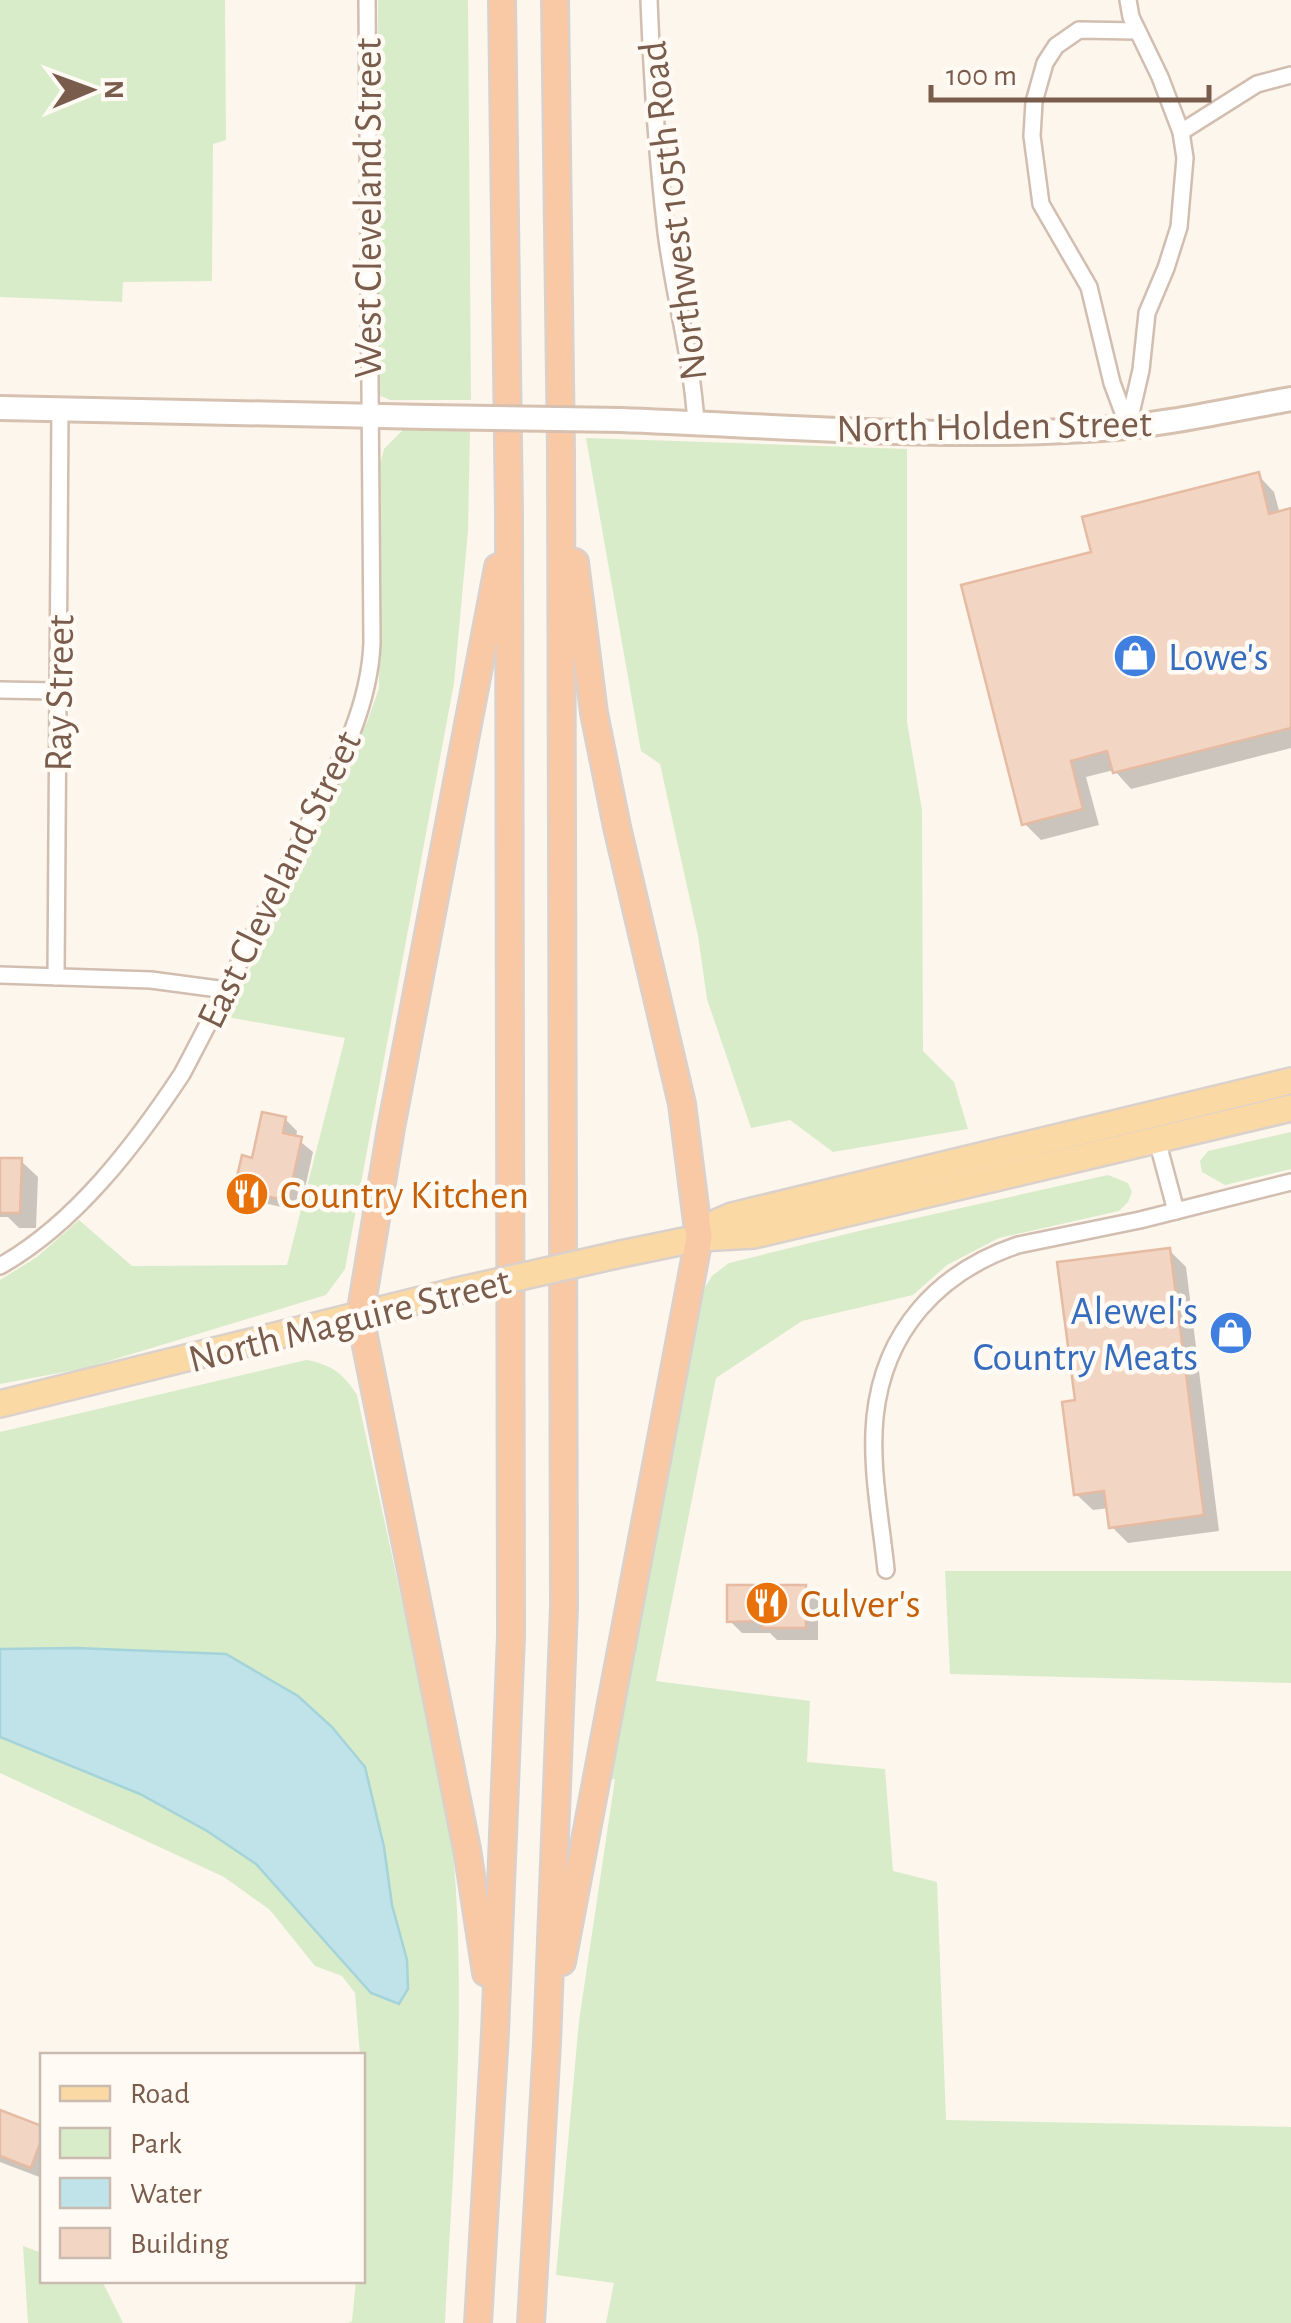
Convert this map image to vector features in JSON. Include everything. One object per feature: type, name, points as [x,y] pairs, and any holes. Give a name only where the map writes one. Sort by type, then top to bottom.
[{"type":"highway","points":[[478,2323],[495,2033],[510,1636],[509,514],[502,0]]},
{"type":"highway","points":[[531,2323],[547,2043],[564,1606],[556,0]]},
{"type":"highway","points":[[547,2043],[699,1238],[682,1104],[594,713],[561,453]]},
{"type":"highway","points":[[495,2033],[467,1849],[360,1316],[391,1128],[509,514]]},
{"type":"main road","name":"North Holden Street","points":[[368,416],[978,432],[1166,423],[1291,399]]},
{"type":"main road","points":[[0,408],[368,416]]},
{"type":"main road","name":"North Maguire Street","points":[[699,1238],[732,1216],[1291,1081]]},
{"type":"main road","name":"North Maguire Street","points":[[0,1404],[454,1292],[699,1238],[754,1236],[1291,1108]]},
{"type":"street","name":"West Cleveland Street","points":[[366,0],[368,416]]},
{"type":"street","name":"Northwest 105th Road","points":[[649,0],[656,134],[667,236],[696,422]]},
{"type":"street","points":[[1128,0],[1180,132],[1185,158],[1180,226],[1146,312],[1142,370],[1128,426]]},
{"type":"street","points":[[1128,426],[1112,384],[1089,288],[1042,204],[1032,136],[1034,102],[1046,63],[1056,46],[1080,30],[1137,31]]},
{"type":"street","points":[[1180,132],[1257,84],[1291,74]]},
{"type":"street","name":"Ray Street","points":[[56,977],[60,410]]},
{"type":"street","name":"East Cleveland Street","points":[[0,1266],[30,1249],[94,1188],[182,1074],[342,755],[371,676],[368,416]]},
{"type":"street","points":[[0,690],[56,692]]},
{"type":"street","points":[[0,976],[151,980],[226,990]]},
{"type":"street","points":[[1157,1140],[1176,1211]]},
{"type":"street","points":[[886,1570],[877,1492],[875,1414],[891,1352],[926,1299],[947,1281],[999,1252],[1291,1182]]},
{"type":"green space","points":[[0,0],[225,0],[226,140],[213,144],[212,281],[123,282],[122,302],[0,297]]},
{"type":"green space","points":[[378,0],[468,0],[471,400],[390,400],[379,395]]},
{"type":"green space","points":[[403,430],[470,430],[468,531],[454,683],[345,1269],[326,1295],[86,1368],[0,1384],[0,1280],[37,1257],[79,1220],[132,1266],[287,1265],[345,1038],[227,1017],[368,720],[379,688],[380,464],[384,449]]},
{"type":"green space","points":[[586,438],[907,449],[907,722],[922,810],[923,1051],[954,1082],[968,1129],[833,1152],[790,1120],[751,1128],[707,999],[698,936],[660,764],[641,751]]},
{"type":"green space","points":[[1291,1132],[1291,1169],[1225,1185],[1202,1172],[1200,1161],[1208,1151]]},
{"type":"green space","points":[[1108,1175],[1128,1183],[1132,1192],[1119,1211],[999,1238],[947,1265],[913,1295],[802,1321],[716,1378],[656,1681],[810,1701],[807,1762],[885,1769],[893,1871],[937,1882],[946,2120],[1291,2127],[1291,2323],[606,2323],[614,2283],[556,2275],[579,2021],[615,1779],[606,1780],[705,1287],[729,1263]]},
{"type":"green space","points":[[306,1360],[336,1371],[357,1395],[450,1822],[456,1884],[459,2010],[445,2323],[348,2323],[352,2321],[356,2283],[365,2283],[365,2053],[360,2053],[355,1993],[342,1976],[315,1966],[270,1910],[224,1877],[0,1773],[0,1737],[140,1794],[207,1831],[256,1864],[371,1993],[399,2003],[384,1847],[365,1767],[332,1727],[298,1696],[226,1654],[0,1649],[0,1432]]},
{"type":"green space","points":[[945,1571],[1291,1571],[1291,1683],[950,1674]]},
{"type":"green space","points":[[23,2246],[40,2252],[40,2283],[103,2283],[123,2323],[28,2323]]},
{"type":"water","points":[[0,1649],[226,1654],[298,1696],[332,1727],[365,1767],[407,1960],[408,1989],[399,2004],[371,1993],[256,1864],[207,1831],[140,1794],[0,1737]]},
{"type":"building","name":"Lowe's","points":[[1259,472],[1269,514],[1291,508],[1291,728],[1113,773],[1107,751],[1071,761],[1083,809],[1022,825],[961,585],[1091,552],[1082,517]]},
{"type":"building","points":[[262,1112],[286,1117],[283,1133],[302,1137],[288,1201],[234,1189],[242,1155],[252,1158]]},
{"type":"building","points":[[0,1158],[22,1158],[20,1213],[0,1213]]},
{"type":"building","points":[[1170,1248],[1204,1515],[1109,1528],[1104,1491],[1074,1495],[1062,1402],[1075,1400],[1057,1262]]},
{"type":"building","name":"Culver's","points":[[727,1585],[806,1585],[806,1628],[762,1628],[762,1621],[727,1622]]},
{"type":"building","points":[[0,2110],[40,2125],[40,2143],[31,2168],[0,2156]]},
{"type":"place","name":"Lowe's","points":[[1135,656]]},
{"type":"place","name":"Country Kitchen","points":[[247,1194]]},
{"type":"place","name":"Alewel's Country Meats","points":[[1231,1333]]},
{"type":"place","name":"Culver's","points":[[767,1603]]}]
